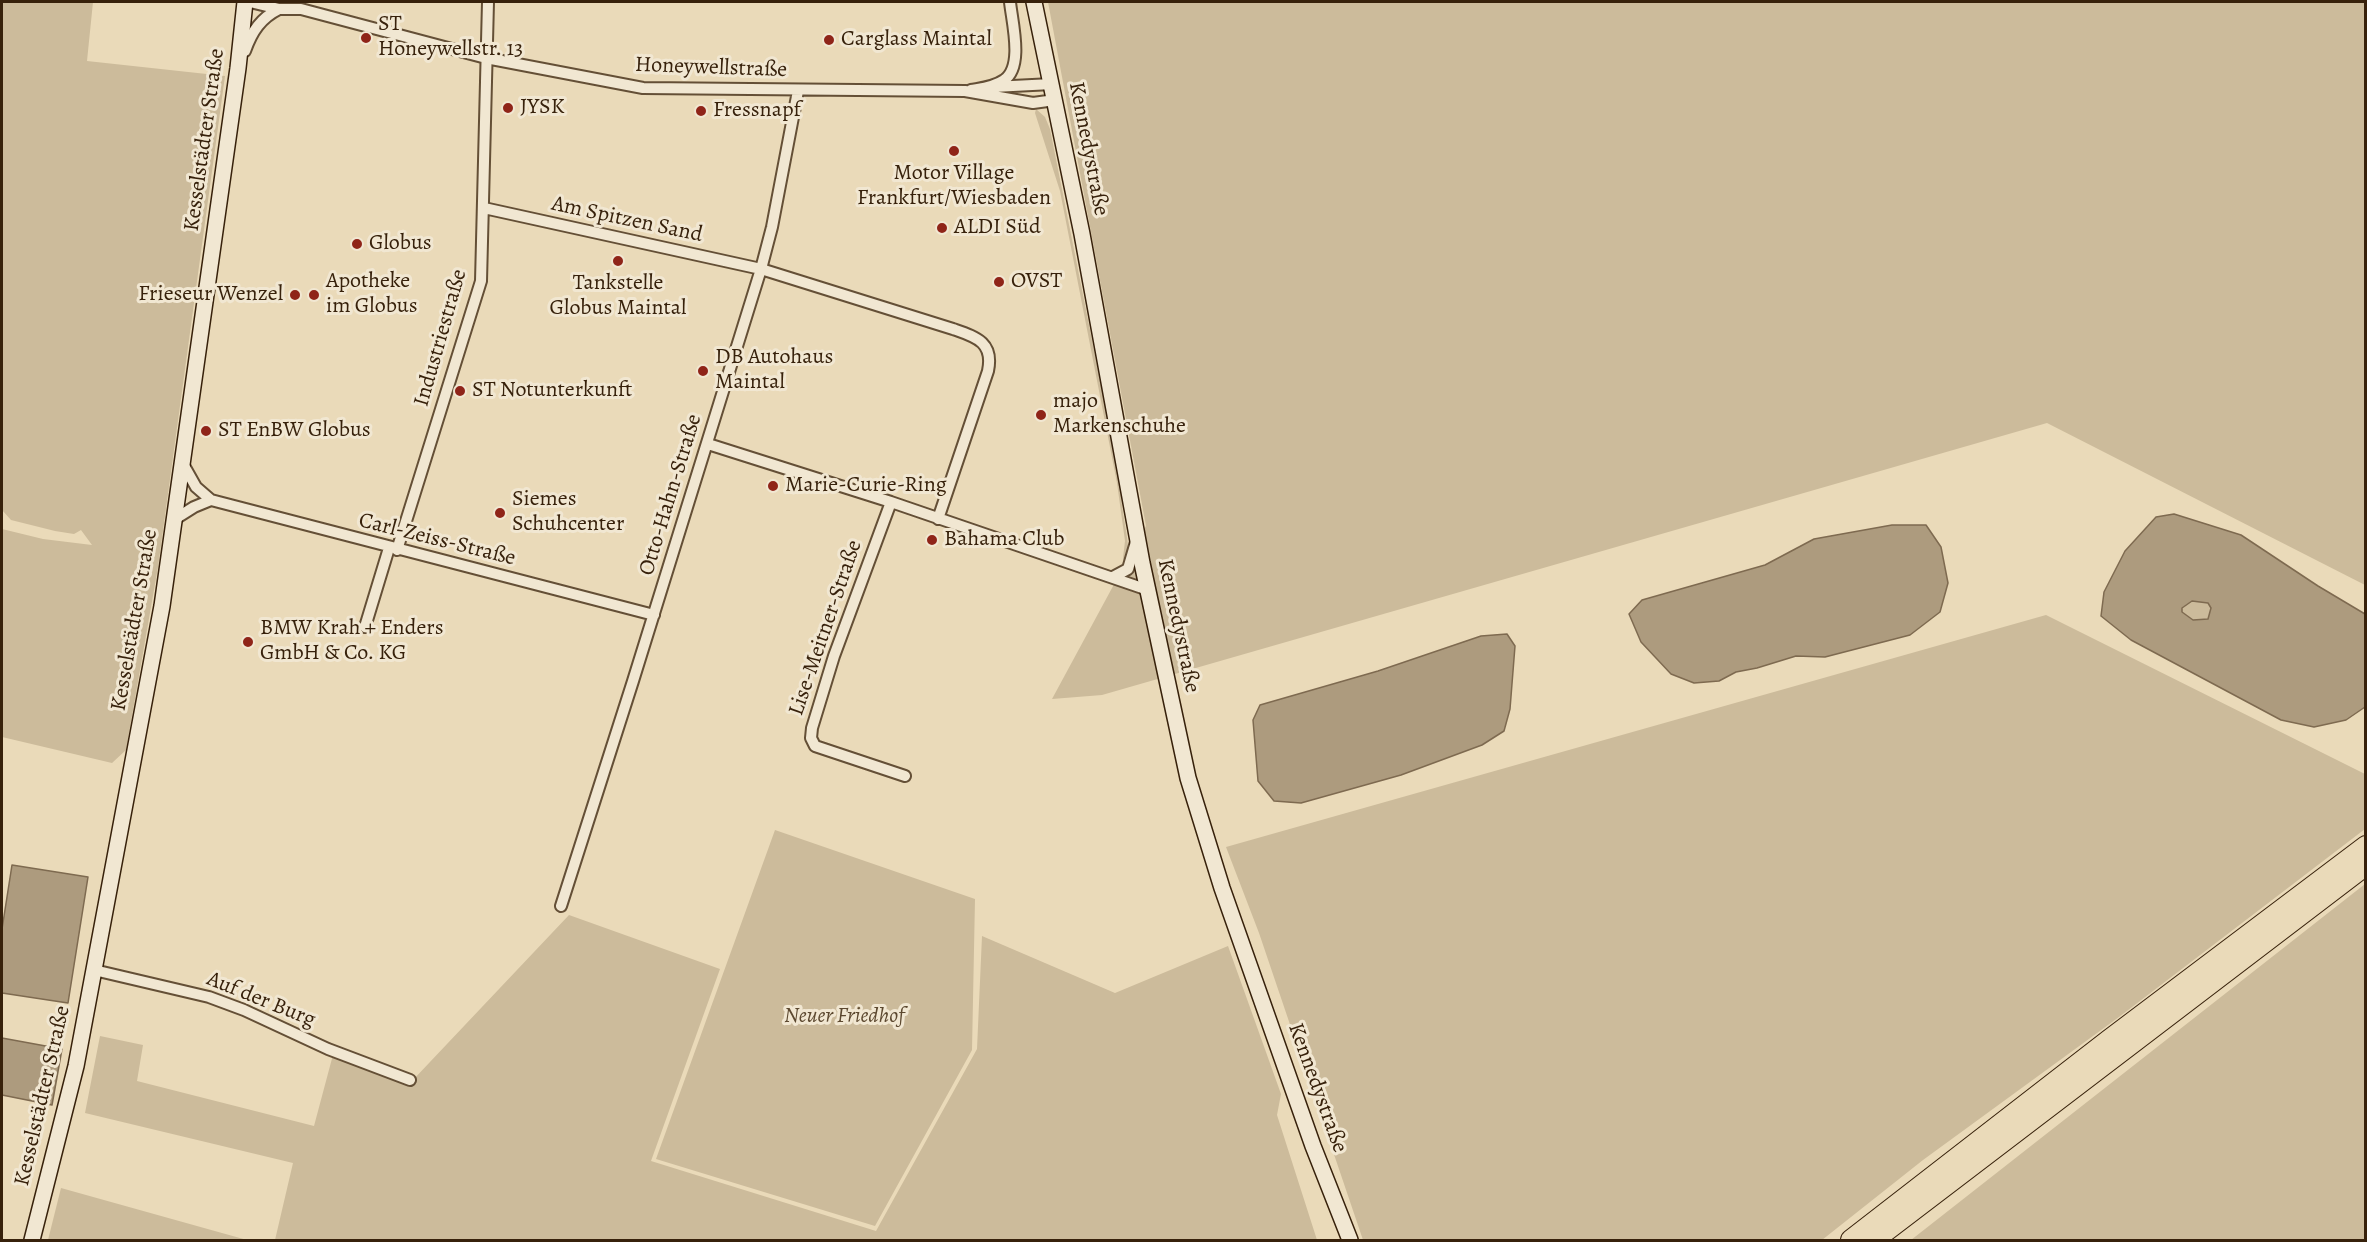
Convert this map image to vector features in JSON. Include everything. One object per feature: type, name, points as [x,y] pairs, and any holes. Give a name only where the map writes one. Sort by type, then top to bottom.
[{"type":"highway","points":[[1851,1240],[2109,1040],[2366,846]]},
{"type":"highway","points":[[1874,1240],[2366,865]]},
{"type":"main road","name":"Kesselstädter Straße","points":[[32,1240],[76,1066],[162,606],[238,68],[245,2]]},
{"type":"main road","name":"Kennedystraße","points":[[1034,2],[1054,92],[1137,536],[1188,778],[1212,859],[1313,1146],[1350,1240]]},
{"type":"street","name":"Honeywellstraße","points":[[250,2],[279,9],[296,5],[486,58],[643,88],[965,91],[1033,103],[1054,92]]},
{"type":"street","name":"Industriestraße","points":[[365,627],[480,288],[488,2]]},
{"type":"street","points":[[965,91],[986,87],[1007,78],[1014,65],[1015,49],[1010,2]]},
{"type":"street","points":[[238,68],[249,38],[260,21],[279,9]]},
{"type":"street","points":[[986,87],[1054,92]]},
{"type":"street","name":"Otto-Hahn-Straße","points":[[561,906],[708,444],[761,269],[772,227],[798,91]]},
{"type":"street","name":"Am Spitzen Sand","points":[[484,208],[761,269]]},
{"type":"street","points":[[761,269],[953,329],[973,336],[985,345],[990,357],[988,371],[938,519]]},
{"type":"street","points":[[708,444],[891,502],[1148,590]]},
{"type":"street","points":[[175,519],[211,500],[196,487],[183,464]]},
{"type":"street","name":"Carl-Zeiss-Straße","points":[[211,500],[654,615]]},
{"type":"street","name":"Lise-Meitner-Straße","points":[[891,502],[834,656],[811,738],[815,746],[905,776]]},
{"type":"street","points":[[1113,577],[1128,569],[1137,536]]},
{"type":"street","name":"Auf der Burg","points":[[94,970],[209,997],[244,1010],[328,1049],[410,1080]]},
{"type":"green space","points":[[2,2],[93,2],[87,61],[225,76],[158,567],[126,750],[112,763],[2,737],[2,529],[43,539],[92,545],[81,530],[74,534],[11,520],[2,510]]},
{"type":"green space","points":[[1048,2],[2365,2],[2365,585],[2047,423],[1102,695],[1052,699],[1125,564],[1123,558],[1125,541],[1117,483],[1060,191],[1035,113],[1036,109],[1045,117],[1050,129],[1121,486],[1128,559],[1146,526]]},
{"type":"green space","points":[[2192,601],[2208,603],[2211,608],[2208,619],[2193,620],[2182,612],[2182,608]]},
{"type":"green space","points":[[2046,615],[2365,774],[2365,829],[2119,1017],[1923,1160],[1822,1240],[1363,1240],[1259,933],[1226,847]]},
{"type":"green space","name":"Neuer Friedhof","points":[[775,830],[975,899],[972,1050],[875,1226],[656,1159]]},
{"type":"green space","points":[[2365,884],[2365,1240],[1911,1240]]},
{"type":"green space","points":[[569,915],[720,969],[651,1161],[876,1231],[977,1049],[982,936],[1115,993],[1228,946],[1281,1094],[1277,1115],[1317,1240],[275,1240],[293,1163],[85,1113],[100,1036],[143,1045],[137,1081],[314,1126],[334,1051],[412,1081]]},
{"type":"green space","points":[[61,1188],[247,1240],[48,1240]]},
{"type":"shaded area","points":[[2174,514],[2241,535],[2365,614],[2365,707],[2346,720],[2314,727],[2281,720],[2131,640],[2101,616],[2104,592],[2125,551],[2156,517]],"holes":[[[2192,601],[2208,603],[2211,608],[2208,619],[2193,620],[2182,612],[2182,608]]]},
{"type":"shaded area","points":[[1892,525],[1926,525],[1941,547],[1948,583],[1940,612],[1910,635],[1825,657],[1796,656],[1736,672],[1719,681],[1694,683],[1671,674],[1641,642],[1629,614],[1642,600],[1765,565],[1814,539]]},
{"type":"shaded area","points":[[1507,634],[1515,646],[1510,709],[1504,731],[1482,745],[1401,775],[1301,803],[1274,801],[1258,781],[1253,720],[1260,705],[1378,671],[1481,636]]},
{"type":"shaded area","points":[[12,865],[88,877],[68,1003],[2,993],[2,929]]},
{"type":"shaded area","points":[[2,1038],[62,1049],[52,1105],[2,1095]]},
{"type":"place","name":"ST Honeywellstr. 13","points":[[366,38]]},
{"type":"place","name":"Carglass Maintal","points":[[829,40]]},
{"type":"place","name":"JYSK","points":[[508,108]]},
{"type":"place","name":"Fressnapf","points":[[701,111]]},
{"type":"place","name":"Motor Village Frankfurt/Wiesbaden","points":[[954,151]]},
{"type":"place","name":"ALDI Süd","points":[[942,228]]},
{"type":"place","name":"Globus","points":[[357,244]]},
{"type":"place","name":"Tankstelle Globus Maintal","points":[[618,261]]},
{"type":"place","name":"OVST","points":[[999,282]]},
{"type":"place","name":"Frieseur Wenzel","points":[[295,295]]},
{"type":"place","name":"Apotheke im Globus","points":[[314,295]]},
{"type":"place","name":"DB Autohaus Maintal","points":[[703,371]]},
{"type":"place","name":"ST Notunterkunft","points":[[460,391]]},
{"type":"place","name":"majo Markenschuhe","points":[[1041,415]]},
{"type":"place","name":"ST EnBW Globus","points":[[206,431]]},
{"type":"place","name":"Marie-Curie-Ring","points":[[773,486]]},
{"type":"place","name":"Siemes Schuhcenter","points":[[500,513]]},
{"type":"place","name":"Bahama Club","points":[[932,540]]},
{"type":"place","name":"BMW Krah + Enders GmbH & Co. KG","points":[[248,642]]}]
